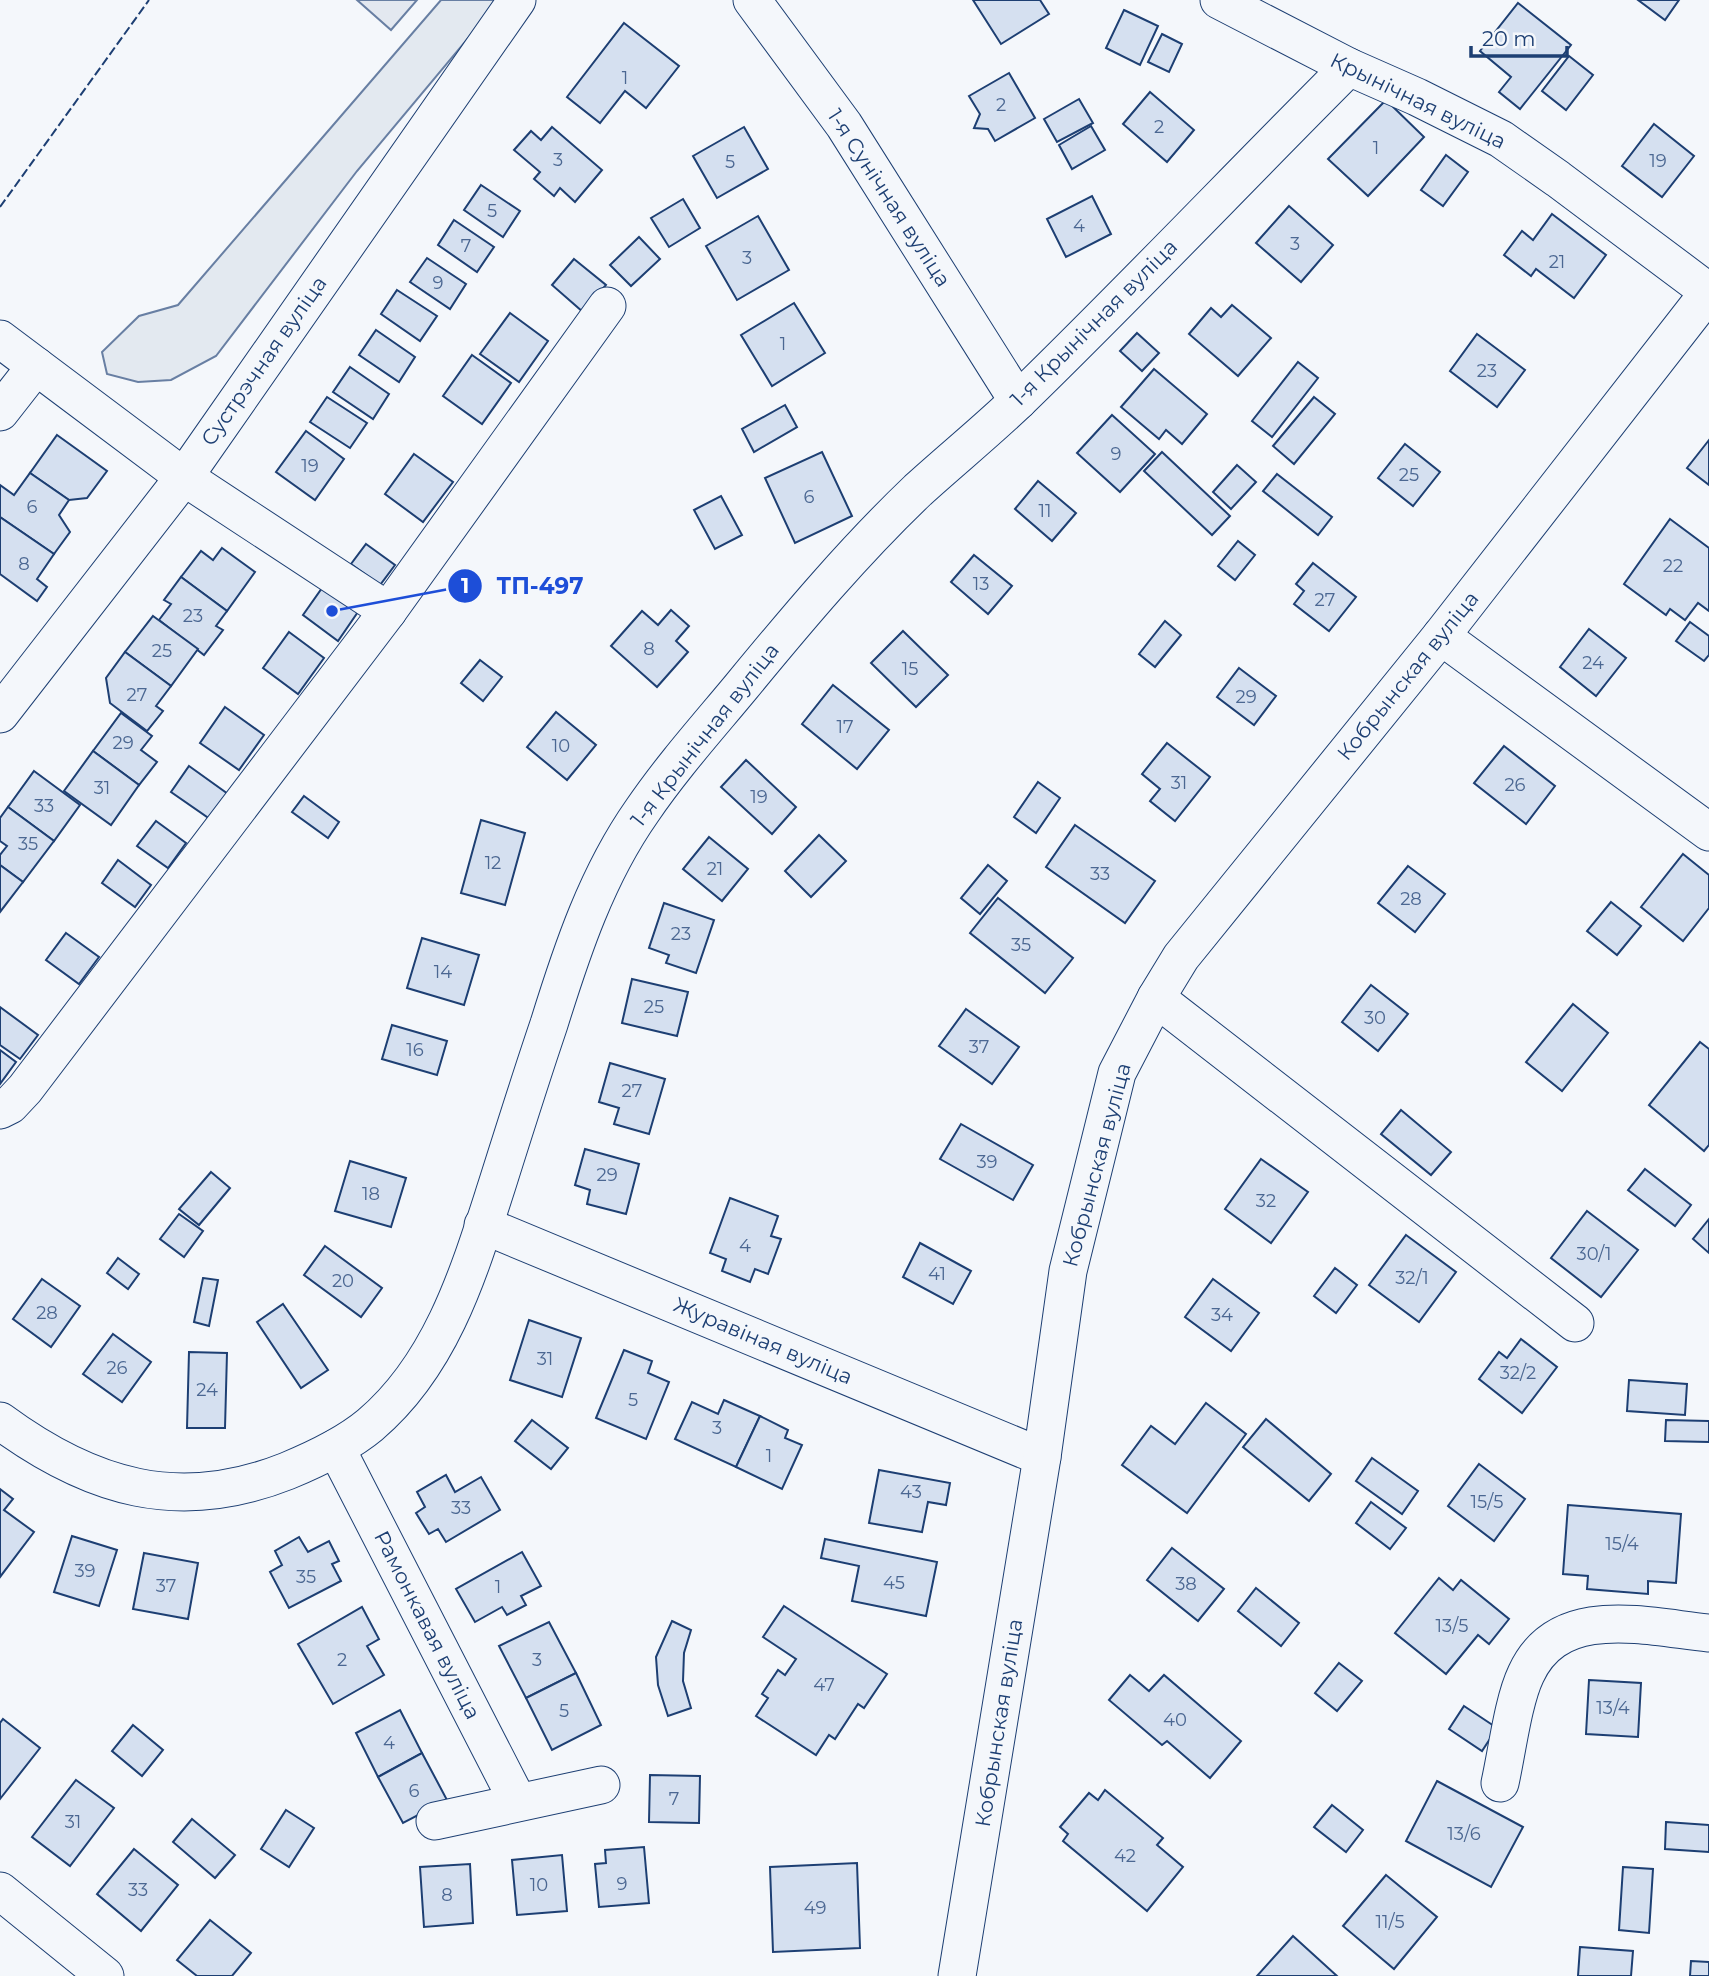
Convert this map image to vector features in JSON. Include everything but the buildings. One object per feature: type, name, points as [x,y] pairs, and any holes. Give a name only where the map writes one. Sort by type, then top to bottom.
[{"type":"street","name":"Сустрэчная вуліца","points":[[0,714],[184,477],[517,0]]},
{"type":"street","name":"1-я Сунічная вуліца","points":[[752,0],[844,125],[1018,401]]},
{"type":"street","name":"Крынічная вуліца","points":[[1219,0],[1349,67],[1501,139],[1709,292]]},
{"type":"street","name":"1-я Крынічная вуліца","points":[[0,1421],[83,1471],[120,1484],[155,1491],[193,1493],[227,1489],[263,1480],[336,1448],[390,1407],[431,1353],[459,1294],[484,1226],[570,956],[614,855],[640,814],[684,756],[830,583],[917,492],[1018,401],[1349,67]]},
{"type":"street","name":"Кобрынская вуліца","points":[[957,1976],[1042,1457],[1068,1271],[1117,1073],[1181,957],[1441,636],[1709,292]]},
{"type":"street","points":[[0,1110],[10,1105],[25,1089],[388,611],[607,306]]},
{"type":"street","points":[[0,339],[184,477],[388,611]]},
{"type":"street","points":[[0,412],[36,366]]},
{"type":"street","points":[[1441,636],[1709,832]]},
{"type":"street","points":[[1156,998],[1575,1323]]},
{"type":"street","name":"Журавіная вуліца","points":[[484,1226],[1042,1457]]},
{"type":"street","name":"Рамонкавая вуліца","points":[[336,1448],[518,1802]]},
{"type":"street","points":[[1500,1783],[1525,1674],[1548,1644],[1562,1634],[1598,1623],[1709,1633]]},
{"type":"street","points":[[435,1821],[601,1785]]},
{"type":"street","points":[[0,1891],[105,1976]]},
{"type":"shaded area","points":[[357,0],[417,0],[391,30]]},
{"type":"shaded area","points":[[441,0],[500,0],[357,171],[216,356],[171,380],[138,382],[107,374],[102,352],[139,316],[178,305]]},
{"type":"fence","points":[[0,207],[149,0]]},
{"type":"place","name":"ТП-497","points":[[332,611]]}]
